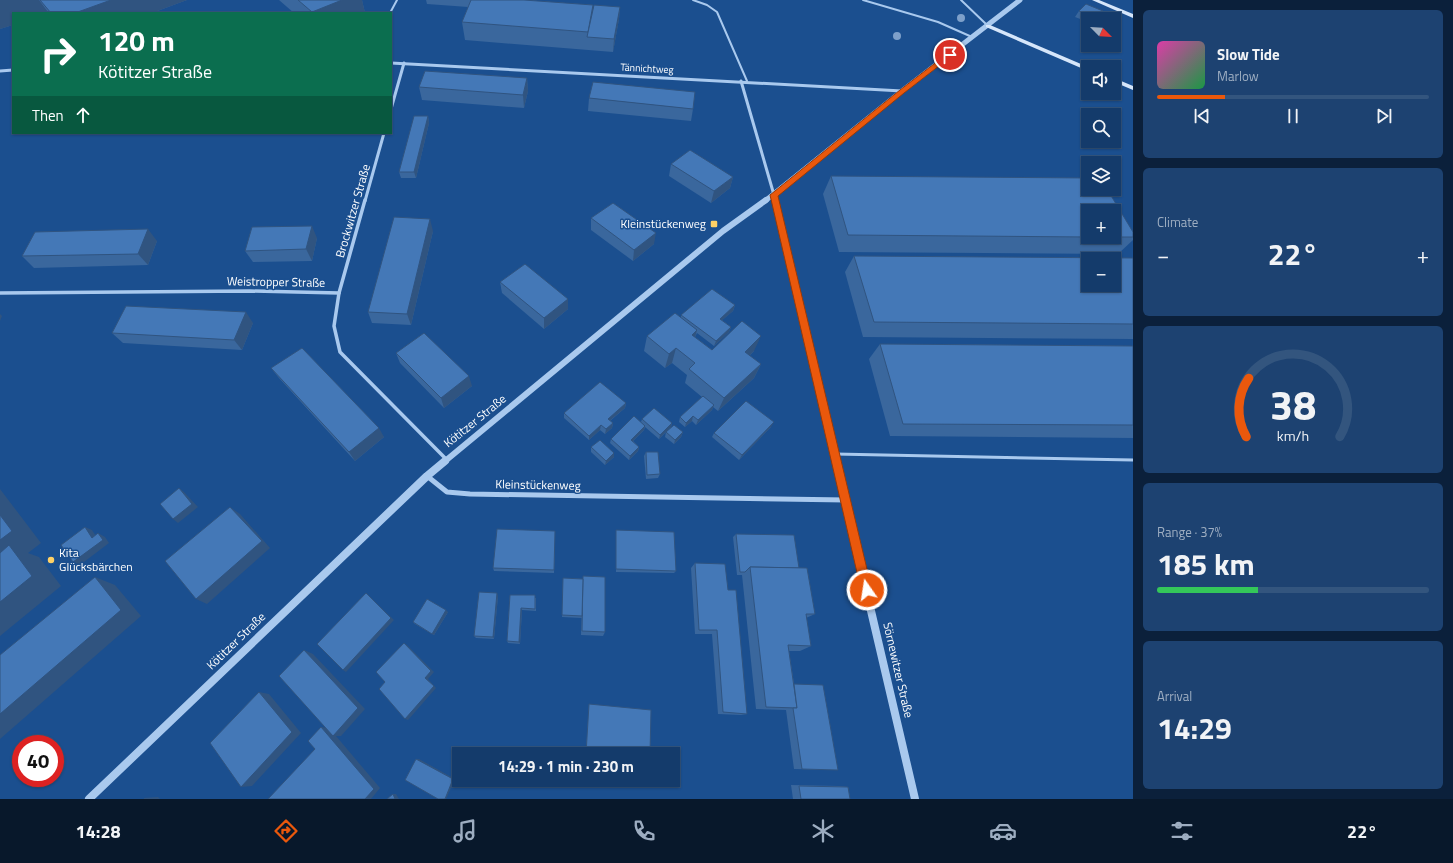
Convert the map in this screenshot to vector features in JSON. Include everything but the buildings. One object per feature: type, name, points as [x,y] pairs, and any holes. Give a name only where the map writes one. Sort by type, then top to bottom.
[{"type":"main road","points":[[1095,0],[1133,16]]},
{"type":"main road","points":[[988,26],[1081,66]]},
{"type":"main road","points":[[1121,83],[1133,88]]},
{"type":"street","name":"Kötitzer Straße","points":[[89,799],[427,476],[723,231],[774,195],[902,91],[973,38],[1020,0]]},
{"type":"street","name":"Tännichtweg","points":[[392,63],[747,81],[902,91]]},
{"type":"street","points":[[392,105],[404,63]]},
{"type":"street","points":[[0,71],[12,70]]},
{"type":"street","name":"Sörnewitzer Straße","points":[[741,81],[774,195],[915,799]]},
{"type":"street","name":"Brockwitzer Straße","points":[[339,293],[384,134]]},
{"type":"street","name":"Weistropper Straße","points":[[0,293],[250,291],[339,293],[334,326],[340,352],[447,460]]},
{"type":"street","name":"Kleinstückenweg","points":[[427,476],[448,492],[470,494],[846,500]]},
{"type":"lane","points":[[391,12],[397,0]]},
{"type":"lane","points":[[693,0],[707,4],[717,12],[747,81]]},
{"type":"lane","points":[[862,0],[938,22],[973,38]]},
{"type":"lane","points":[[961,0],[988,26]]},
{"type":"lane","points":[[835,454],[1133,460]]},
{"type":"place","name":"Kleinstückenweg","points":[[714,224]]},
{"type":"place","name":"Kita Glücksbärchen","points":[[51,560]]},
{"type":"route","points":[[867,590],[774,195],[902,91],[950,55]]}]
